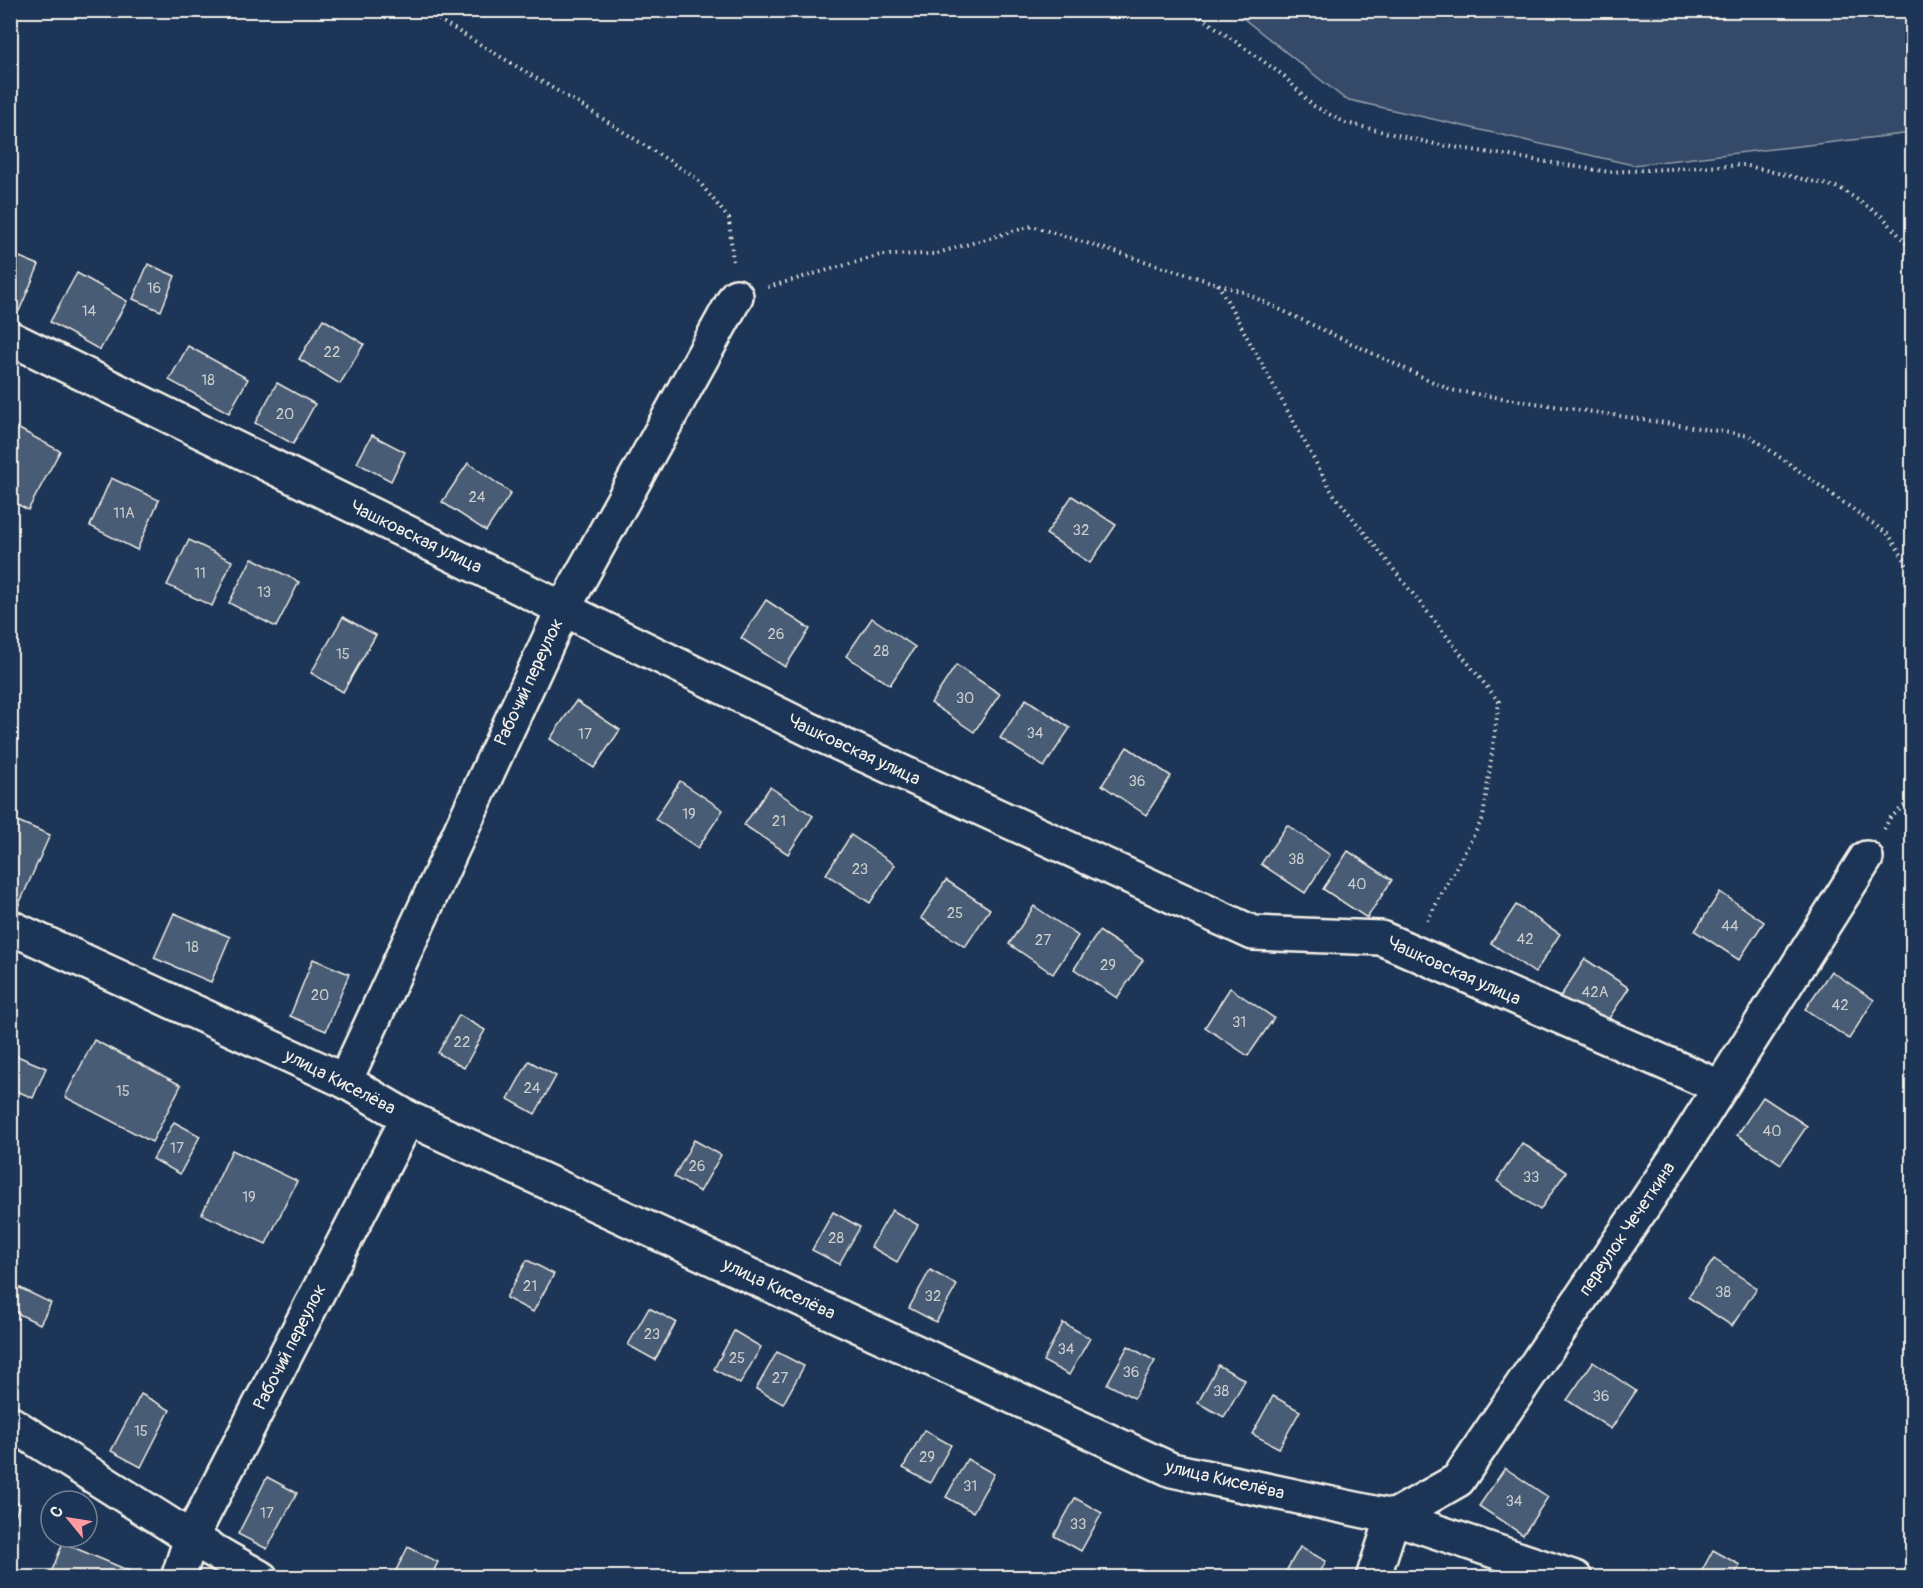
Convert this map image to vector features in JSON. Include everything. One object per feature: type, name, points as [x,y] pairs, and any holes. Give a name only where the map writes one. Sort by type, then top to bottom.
[{"type":"street","name":"Рабочий переулок","points":[[345,1081],[563,609],[736,296]]},
{"type":"street","name":"Чашковская улица","points":[[10,338],[823,736],[1253,933],[1382,938],[1720,1088]]},
{"type":"street","name":"переулок Чечеткина","points":[[1393,1517],[1458,1480],[1675,1159],[1866,858]]},
{"type":"street","name":"улица Киселёва","points":[[10,927],[345,1081],[408,1118],[1172,1470],[1393,1517],[1575,1578]]},
{"type":"street","name":"Рабочий переулок","points":[[178,1578],[191,1538],[408,1118]]},
{"type":"street","points":[[10,1423],[191,1538],[261,1578]]},
{"type":"street","points":[[1373,1578],[1393,1517]]},
{"type":"path","points":[[423,10],[589,110],[696,178],[729,219],[736,296],[881,255],[934,254],[1032,226],[1243,292],[1450,390],[1750,436],[1889,535],[1912,572]]},
{"type":"path","points":[[1191,10],[1284,76],[1312,105],[1346,123],[1435,144],[1609,172],[1744,165],[1840,188],[1883,217],[1912,250]]},
{"type":"path","points":[[1218,284],[1332,492],[1499,702],[1483,818],[1411,951]]},
{"type":"path","points":[[1866,858],[1890,818],[1912,799]]},
{"type":"shaded area","points":[[1234,11],[1912,11],[1912,133],[1633,165],[1345,99]]},
{"type":"building","points":[[10,253],[39,265],[19,311],[10,307]]},
{"type":"building","points":[[148,264],[175,276],[161,311],[133,299]]},
{"type":"building","points":[[77,273],[127,301],[100,350],[50,322]]},
{"type":"building","points":[[323,319],[364,344],[340,384],[299,359]]},
{"type":"building","points":[[188,346],[248,379],[229,413],[169,380]]},
{"type":"building","points":[[277,383],[315,404],[293,444],[255,423]]},
{"type":"building","points":[[10,424],[60,451],[28,510],[10,500]]},
{"type":"building","points":[[372,435],[405,452],[391,481],[357,463]]},
{"type":"building","points":[[468,463],[511,493],[486,531],[442,502]]},
{"type":"building","points":[[111,478],[159,500],[137,550],[90,526]]},
{"type":"building","points":[[1072,496],[1116,525],[1090,563],[1046,534]]},
{"type":"building","points":[[189,540],[232,561],[212,606],[167,585]]},
{"type":"building","points":[[252,558],[299,582],[276,627],[229,603]]},
{"type":"building","points":[[766,600],[810,629],[785,667],[741,638]]},
{"type":"building","points":[[343,617],[376,635],[343,692],[311,673]]},
{"type":"building","points":[[872,618],[915,647],[890,685],[846,656]]},
{"type":"building","points":[[956,665],[1000,694],[974,732],[931,703]]},
{"type":"building","points":[[1026,699],[1070,728],[1044,767],[1000,738]]},
{"type":"building","points":[[576,701],[620,730],[594,768],[550,739]]},
{"type":"building","points":[[1127,747],[1171,776],[1146,815],[1102,785]]},
{"type":"building","points":[[680,781],[723,810],[698,848],[655,819]]},
{"type":"building","points":[[770,787],[813,816],[788,854],[744,825]]},
{"type":"building","points":[[13,819],[50,835],[16,911],[10,909],[10,824]]},
{"type":"building","points":[[1287,825],[1330,855],[1305,893],[1261,864]]},
{"type":"building","points":[[851,835],[895,865],[870,903],[826,874]]},
{"type":"building","points":[[1348,851],[1392,880],[1367,918],[1323,889]]},
{"type":"building","points":[[946,880],[990,909],[965,947],[921,918]]},
{"type":"building","points":[[1720,892],[1764,922],[1739,960],[1695,931]]},
{"type":"building","points":[[1516,905],[1560,934],[1535,973],[1491,943]]},
{"type":"building","points":[[1034,906],[1078,936],[1053,974],[1009,944]]},
{"type":"building","points":[[174,913],[230,937],[211,982],[154,958]]},
{"type":"building","points":[[1099,931],[1143,960],[1117,998],[1074,969]]},
{"type":"building","points":[[313,959],[349,974],[326,1031],[290,1016]]},
{"type":"building","points":[[1585,959],[1629,988],[1604,1026],[1560,997]]},
{"type":"building","points":[[1831,971],[1874,1000],[1849,1039],[1805,1009]]},
{"type":"building","points":[[1230,988],[1274,1018],[1248,1056],[1205,1027]]},
{"type":"building","points":[[459,1015],[485,1030],[464,1068],[438,1053]]},
{"type":"building","points":[[94,1040],[181,1085],[152,1142],[65,1097]]},
{"type":"building","points":[[10,1053],[46,1068],[33,1098],[10,1088]]},
{"type":"building","points":[[529,1061],[556,1076],[535,1114],[508,1099]]},
{"type":"building","points":[[1763,1097],[1807,1126],[1781,1164],[1737,1135]]},
{"type":"building","points":[[174,1122],[200,1136],[180,1174],[153,1159]]},
{"type":"building","points":[[694,1140],[721,1155],[700,1192],[674,1177]]},
{"type":"building","points":[[1522,1143],[1566,1172],[1540,1210],[1497,1181]]},
{"type":"building","points":[[232,1150],[297,1181],[266,1244],[202,1214]]},
{"type":"building","points":[[892,1210],[918,1225],[897,1262],[871,1247]]},
{"type":"building","points":[[833,1212],[860,1227],[839,1264],[812,1250]]},
{"type":"building","points":[[1714,1259],[1757,1288],[1732,1326],[1688,1297]]},
{"type":"building","points":[[527,1260],[554,1274],[533,1312],[506,1298]]},
{"type":"building","points":[[930,1270],[957,1285],[936,1322],[909,1308]]},
{"type":"building","points":[[10,1283],[51,1303],[40,1324],[10,1310]]},
{"type":"building","points":[[649,1308],[676,1322],[655,1360],[628,1345]]},
{"type":"building","points":[[1063,1323],[1090,1338],[1069,1375],[1043,1361]]},
{"type":"building","points":[[734,1331],[761,1347],[740,1384],[714,1369]]},
{"type":"building","points":[[1128,1346],[1155,1361],[1134,1398],[1107,1384]]},
{"type":"building","points":[[777,1352],[804,1366],[783,1404],[756,1389]]},
{"type":"building","points":[[1593,1362],[1636,1391],[1611,1429],[1567,1400]]},
{"type":"building","points":[[1218,1365],[1245,1380],[1224,1417],[1198,1403]]},
{"type":"building","points":[[141,1394],[170,1410],[141,1467],[111,1451]]},
{"type":"building","points":[[1273,1396],[1300,1411],[1279,1448],[1252,1434]]},
{"type":"building","points":[[924,1430],[951,1445],[930,1483],[903,1468]]},
{"type":"building","points":[[967,1459],[994,1474],[973,1512],[946,1497]]},
{"type":"building","points":[[1505,1468],[1548,1497],[1523,1535],[1479,1506]]},
{"type":"building","points":[[267,1477],[297,1493],[267,1549],[238,1534]]},
{"type":"building","points":[[1075,1498],[1102,1513],[1081,1551],[1054,1536]]},
{"type":"building","points":[[10,1500],[20,1504],[10,1527]]},
{"type":"building","points":[[408,1547],[438,1562],[430,1578],[392,1578]]},
{"type":"building","points":[[1300,1547],[1326,1561],[1317,1578],[1282,1578]]},
{"type":"building","points":[[61,1549],[77,1549],[144,1577],[49,1578]]},
{"type":"building","points":[[1713,1550],[1740,1565],[1733,1578],[1698,1578]]}]
